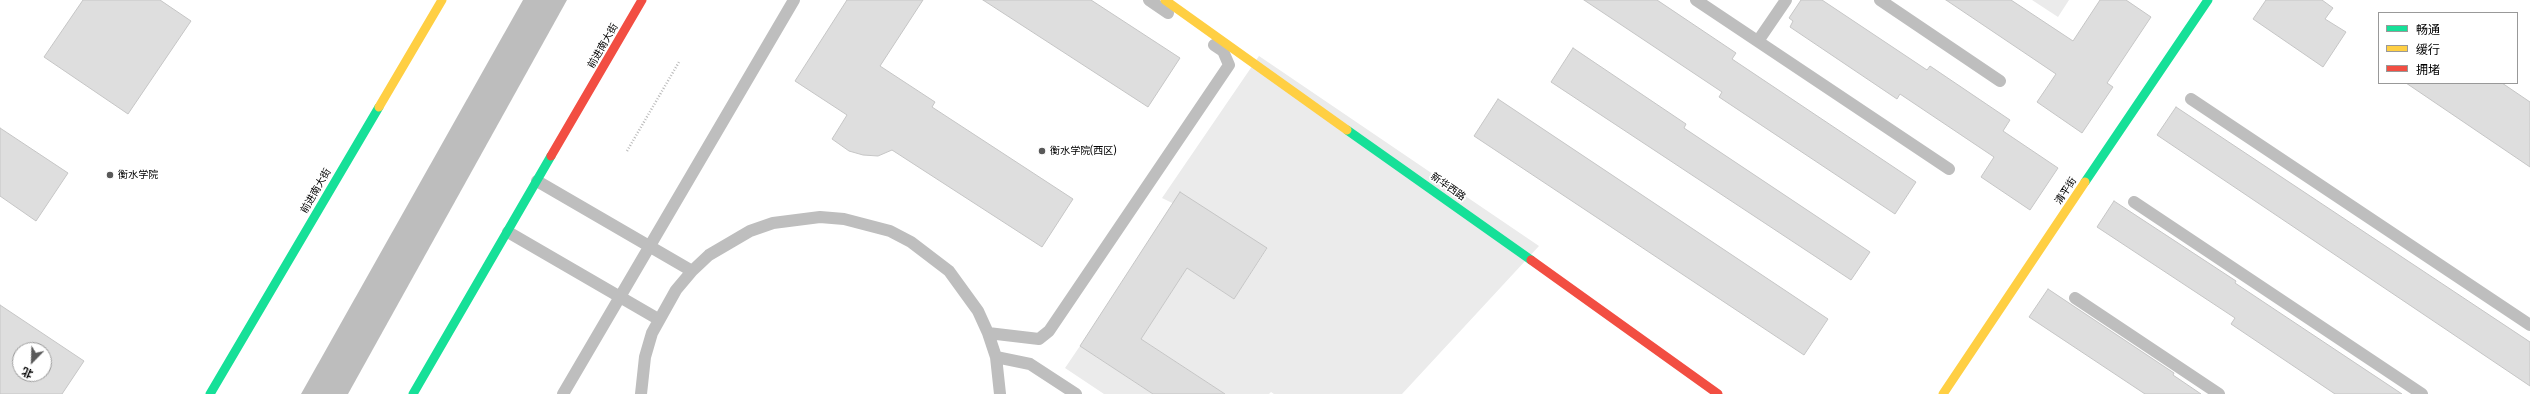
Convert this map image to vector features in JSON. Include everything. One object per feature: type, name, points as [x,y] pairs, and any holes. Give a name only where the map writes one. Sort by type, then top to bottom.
[{"type":"street","name":"前进南大街","points":[[210,394],[442,0]]},
{"type":"street","name":"前进南大街","points":[[413,394],[642,0]]},
{"type":"street","name":"新华西路","points":[[1165,0],[1718,394]]},
{"type":"street","name":"清平街","points":[[1943,394],[2208,0]]},
{"type":"lane","points":[[563,394],[794,0]]},
{"type":"lane","points":[[988,333],[1039,339],[1049,331],[1228,65],[1223,51],[1149,0]]},
{"type":"lane","points":[[1696,0],[1949,169]]},
{"type":"lane","points":[[1758,41],[1786,0]]},
{"type":"lane","points":[[1880,0],[2000,80]]},
{"type":"lane","points":[[2191,99],[2530,325]]},
{"type":"lane","points":[[537,181],[692,271]]},
{"type":"lane","points":[[2134,202],[2422,394]]},
{"type":"lane","points":[[641,394],[645,357],[658,319],[676,290],[692,271],[729,242],[773,223],[820,217],[867,223],[911,242],[949,272],[978,311],[988,333],[996,357],[1000,394]]},
{"type":"lane","points":[[508,232],[658,319]]},
{"type":"lane","points":[[2075,298],[2219,394]]},
{"type":"lane","points":[[996,357],[1030,364],[1076,394]]},
{"type":"path","points":[[627,151],[679,62]]},
{"type":"shaded area","points":[[523,0],[567,0],[348,394],[301,394]]},
{"type":"shaded area","points":[[2032,0],[2069,0],[2058,17]]},
{"type":"shaded area","points":[[1259,56],[1539,246],[1402,394],[1274,394],[1271,392],[1269,394],[1225,394],[1141,339],[1187,268],[1234,299],[1267,249],[1162,198]]},
{"type":"shaded area","points":[[1080,346],[1153,394],[1104,394],[1065,368]]},
{"type":"building","points":[[83,0],[160,0],[191,21],[128,114],[44,57]]},
{"type":"building","points":[[847,0],[923,0],[880,66],[935,102],[932,107],[1073,199],[1042,247],[892,150],[878,156],[863,155],[849,151],[832,139],[847,115],[795,81]]},
{"type":"building","points":[[983,0],[1091,0],[1180,58],[1148,107]]},
{"type":"building","points":[[1584,0],[1657,0],[1736,53],[1732,59],[1916,182],[1895,214],[1719,97],[1722,92]]},
{"type":"building","points":[[1801,0],[1822,0],[1927,70],[1930,66],[2010,120],[2003,131],[2058,168],[2030,210],[1981,177],[1994,157],[1900,94],[1897,99],[1790,27],[1793,21],[1789,18]]},
{"type":"building","points":[[1946,0],[2011,0],[2073,41],[2100,0],[2126,0],[2151,17],[2107,83],[2113,87],[2082,133],[2037,102],[2056,74]]},
{"type":"building","points":[[2266,0],[2322,0],[2333,8],[2325,19],[2346,32],[2323,67],[2253,19]]},
{"type":"building","points":[[1573,48],[1686,124],[1684,128],[1870,252],[1851,280],[1551,82]]},
{"type":"building","points":[[2407,84],[2503,84],[2530,102],[2530,167]]},
{"type":"building","points":[[1498,99],[1828,319],[1804,355],[1474,136]]},
{"type":"building","points":[[2176,107],[2530,342],[2530,386],[2157,135]]},
{"type":"building","points":[[0,128],[68,173],[36,221],[0,196]]},
{"type":"building","points":[[1180,192],[1267,248],[1234,299],[1187,268],[1141,339],[1225,394],[1153,394],[1080,346]]},
{"type":"building","points":[[2114,201],[2236,281],[2235,283],[2402,394],[2335,394],[2231,324],[2235,318],[2097,227]]},
{"type":"building","points":[[2048,289],[2174,373],[2173,375],[2201,394],[2145,394],[2029,317]]},
{"type":"building","points":[[0,305],[84,361],[62,394],[0,394]]},
{"type":"traffic: fast","points":[[2085,182],[2208,0]]},
{"type":"traffic: fast","points":[[210,394],[379,107]]},
{"type":"traffic: fast","points":[[1347,130],[1531,260]]},
{"type":"traffic: fast","points":[[413,394],[551,156]]},
{"type":"traffic: slow","points":[[379,107],[442,0]]},
{"type":"traffic: slow","points":[[1165,0],[1347,130]]},
{"type":"traffic: slow","points":[[1943,394],[2085,182]]},
{"type":"traffic: jam","points":[[551,156],[642,0]]},
{"type":"traffic: jam","points":[[1531,260],[1718,394]]},
{"type":"place","name":"衡水学院(西区)","points":[[1042,151]]},
{"type":"place","name":"衡水学院","points":[[110,175]]}]
